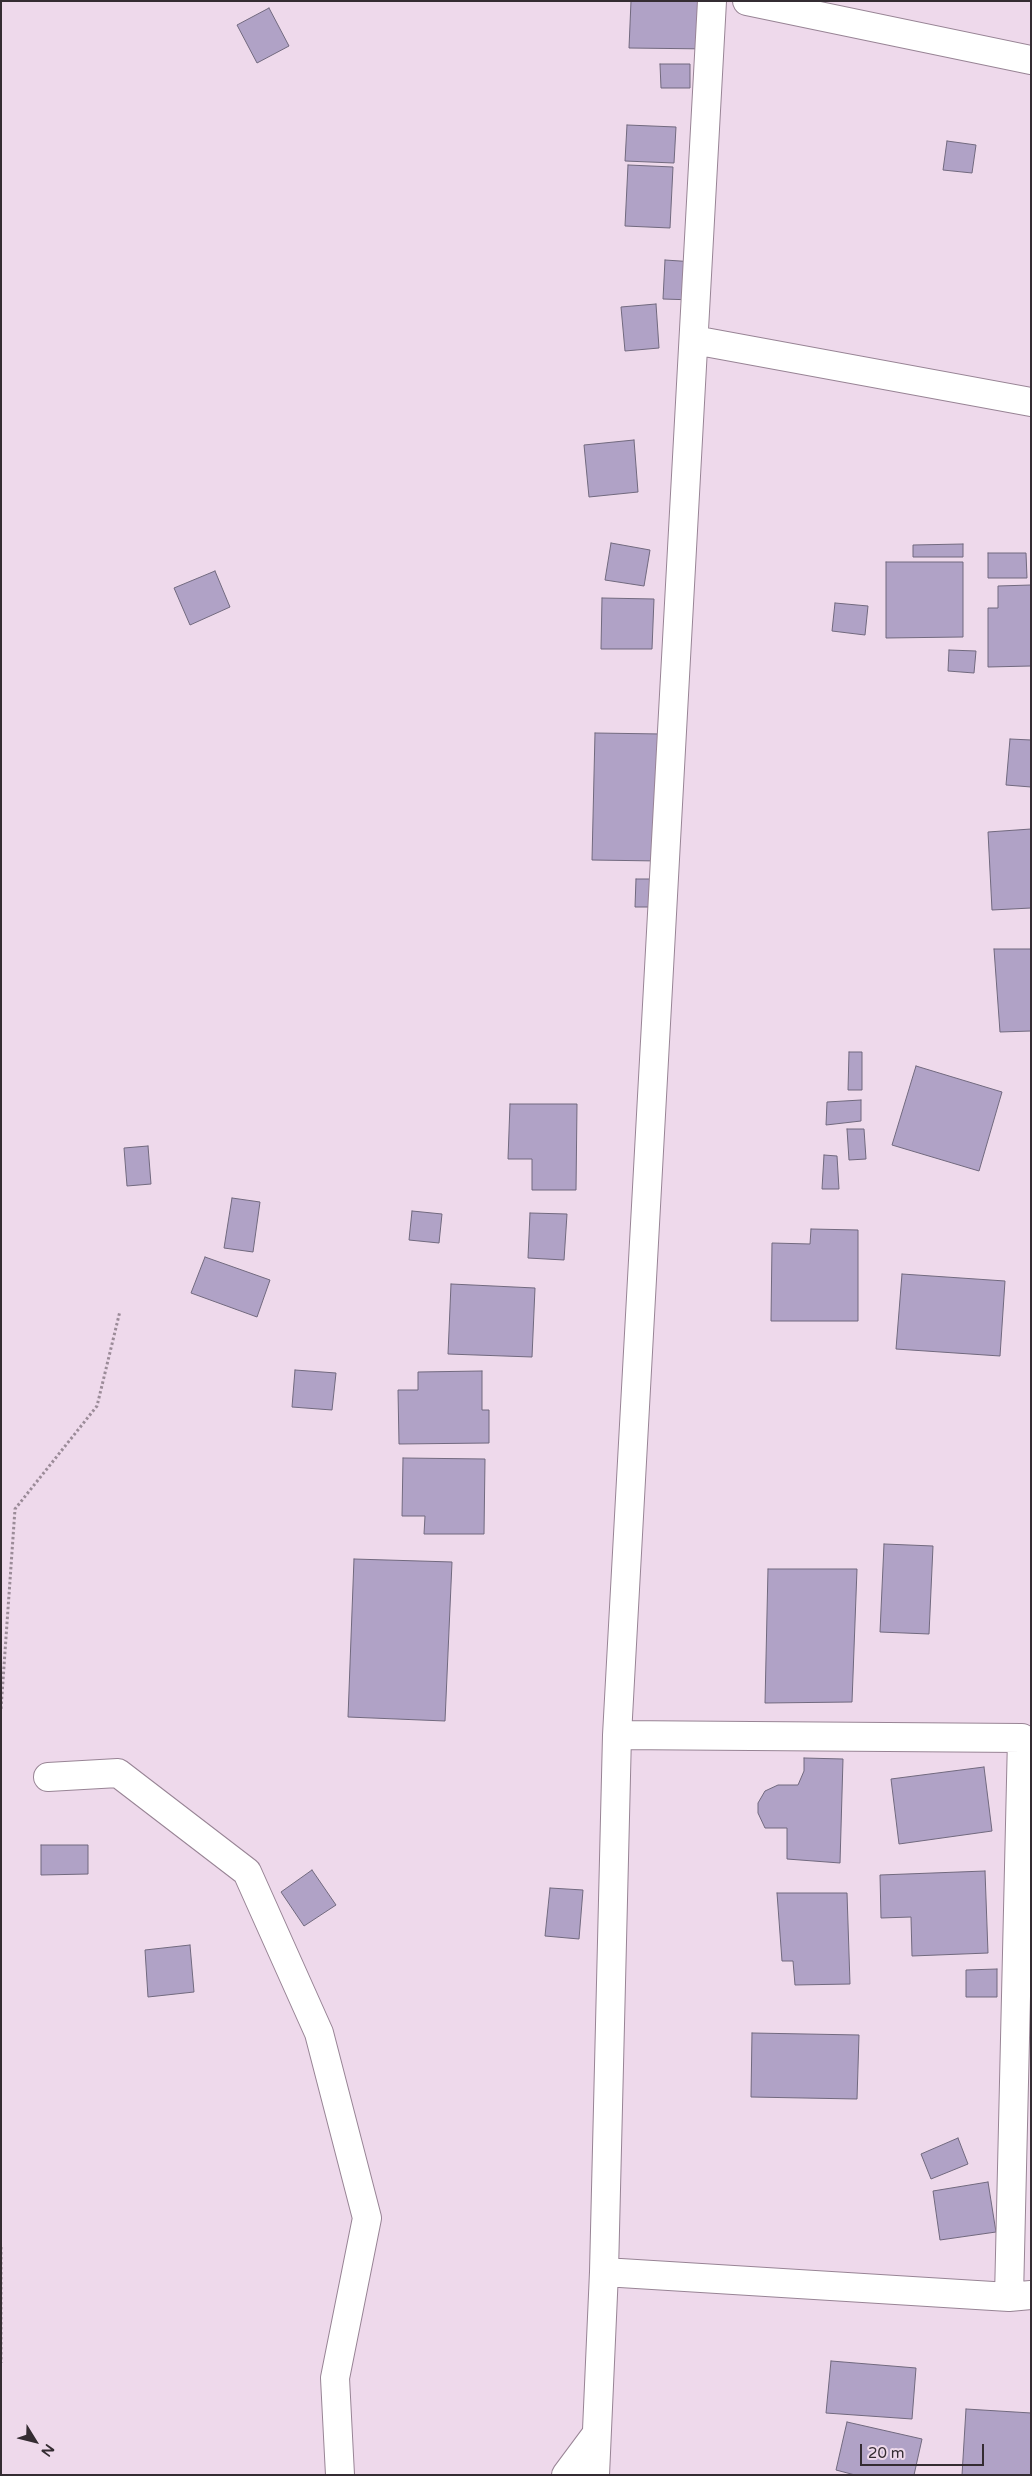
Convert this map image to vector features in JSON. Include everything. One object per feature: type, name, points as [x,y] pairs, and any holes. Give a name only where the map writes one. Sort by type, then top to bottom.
[{"type":"street","points":[[595,2475],[595,2436],[604,2272],[618,1735],[712,1]]},
{"type":"street","points":[[747,1],[1031,60]]},
{"type":"street","points":[[694,340],[1031,402]]},
{"type":"street","points":[[604,2272],[1020,2296],[1026,1738],[618,1735]]},
{"type":"street","points":[[48,1777],[118,1773],[248,1872],[319,2034],[367,2218],[335,2378],[340,2475]]},
{"type":"street","points":[[566,2475],[595,2436]]},
{"type":"path","points":[[1,1709],[15,1509],[97,1406],[120,1311]]},
{"type":"path","points":[[1,2247],[1,2363]]},
{"type":"building","points":[[631,1],[712,1],[711,49],[629,48]]},
{"type":"building","points":[[269,8],[289,46],[257,63],[237,25]]},
{"type":"building","points":[[660,64],[690,64],[690,88],[661,88]]},
{"type":"building","points":[[627,125],[676,127],[674,163],[625,161]]},
{"type":"building","points":[[947,141],[976,145],[972,173],[943,170]]},
{"type":"building","points":[[628,165],[673,167],[670,228],[625,226]]},
{"type":"building","points":[[665,260],[695,262],[694,300],[663,299]]},
{"type":"building","points":[[656,304],[659,348],[625,351],[621,307]]},
{"type":"building","points":[[634,440],[638,492],[589,497],[584,445]]},
{"type":"building","points":[[611,543],[650,550],[644,586],[605,580]]},
{"type":"building","points":[[963,544],[963,557],[913,557],[913,545]]},
{"type":"building","points":[[988,553],[1026,553],[1027,578],[988,578]]},
{"type":"building","points":[[886,562],[963,562],[963,637],[886,638]]},
{"type":"building","points":[[215,571],[230,607],[190,625],[174,588]]},
{"type":"building","points":[[1031,585],[1031,666],[988,667],[988,608],[998,608],[998,586]]},
{"type":"building","points":[[602,598],[654,599],[652,649],[601,649]]},
{"type":"building","points":[[835,603],[868,606],[865,635],[832,631]]},
{"type":"building","points":[[949,650],[976,651],[974,673],[948,671]]},
{"type":"building","points":[[595,733],[661,734],[659,861],[592,860]]},
{"type":"building","points":[[1010,739],[1031,740],[1031,787],[1006,785]]},
{"type":"building","points":[[1031,829],[1031,908],[992,910],[988,832]]},
{"type":"building","points":[[636,879],[665,879],[664,907],[635,907]]},
{"type":"building","points":[[994,949],[1031,949],[1031,1031],[1000,1032]]},
{"type":"building","points":[[849,1052],[862,1052],[862,1090],[848,1090]]},
{"type":"building","points":[[916,1066],[1002,1092],[979,1171],[892,1145]]},
{"type":"building","points":[[861,1100],[861,1121],[826,1125],[827,1102]]},
{"type":"building","points":[[510,1104],[577,1104],[576,1190],[532,1190],[532,1159],[508,1159]]},
{"type":"building","points":[[847,1129],[864,1129],[866,1159],[849,1160]]},
{"type":"building","points":[[148,1146],[151,1184],[127,1186],[124,1148]]},
{"type":"building","points":[[824,1155],[837,1156],[839,1189],[822,1189]]},
{"type":"building","points":[[232,1198],[260,1202],[253,1252],[224,1248]]},
{"type":"building","points":[[412,1211],[442,1214],[439,1243],[409,1240]]},
{"type":"building","points":[[530,1213],[567,1214],[564,1260],[528,1258]]},
{"type":"building","points":[[811,1229],[858,1230],[858,1321],[771,1321],[772,1243],[810,1244]]},
{"type":"building","points":[[205,1257],[270,1280],[257,1317],[191,1293]]},
{"type":"building","points":[[902,1274],[1005,1281],[1000,1356],[896,1349]]},
{"type":"building","points":[[451,1284],[535,1288],[532,1357],[448,1354]]},
{"type":"building","points":[[295,1370],[336,1373],[332,1410],[292,1407]]},
{"type":"building","points":[[482,1371],[482,1410],[489,1410],[489,1443],[399,1444],[398,1390],[418,1390],[418,1372]]},
{"type":"building","points":[[403,1458],[485,1459],[484,1534],[424,1534],[425,1516],[402,1516]]},
{"type":"building","points":[[884,1544],[933,1546],[929,1634],[880,1632]]},
{"type":"building","points":[[354,1559],[452,1562],[445,1721],[348,1717]]},
{"type":"building","points":[[768,1569],[857,1569],[852,1702],[765,1703]]},
{"type":"building","points":[[804,1758],[843,1759],[840,1863],[787,1859],[787,1828],[765,1828],[758,1813],[758,1803],[765,1791],[778,1785],[798,1785],[804,1771]]},
{"type":"building","points":[[984,1767],[992,1831],[899,1844],[891,1779]]},
{"type":"building","points":[[41,1845],[88,1845],[88,1874],[41,1875]]},
{"type":"building","points":[[312,1870],[336,1905],[304,1926],[281,1892]]},
{"type":"building","points":[[985,1871],[988,1953],[912,1956],[911,1917],[881,1918],[880,1875]]},
{"type":"building","points":[[550,1888],[583,1890],[579,1939],[545,1936]]},
{"type":"building","points":[[777,1893],[847,1893],[850,1984],[795,1985],[793,1961],[782,1961]]},
{"type":"building","points":[[190,1945],[194,1992],[148,1997],[145,1950]]},
{"type":"building","points":[[997,1969],[997,1997],[966,1997],[966,1970]]},
{"type":"building","points":[[752,2033],[859,2035],[857,2099],[751,2097]]},
{"type":"building","points":[[958,2138],[968,2164],[931,2179],[921,2154]]},
{"type":"building","points":[[988,2182],[996,2232],[940,2240],[933,2191]]},
{"type":"building","points":[[831,2361],[916,2368],[912,2419],[826,2413]]},
{"type":"building","points":[[966,2409],[1031,2413],[1031,2475],[962,2475]]},
{"type":"building","points":[[847,2422],[922,2439],[914,2475],[855,2475],[836,2470]]}]
